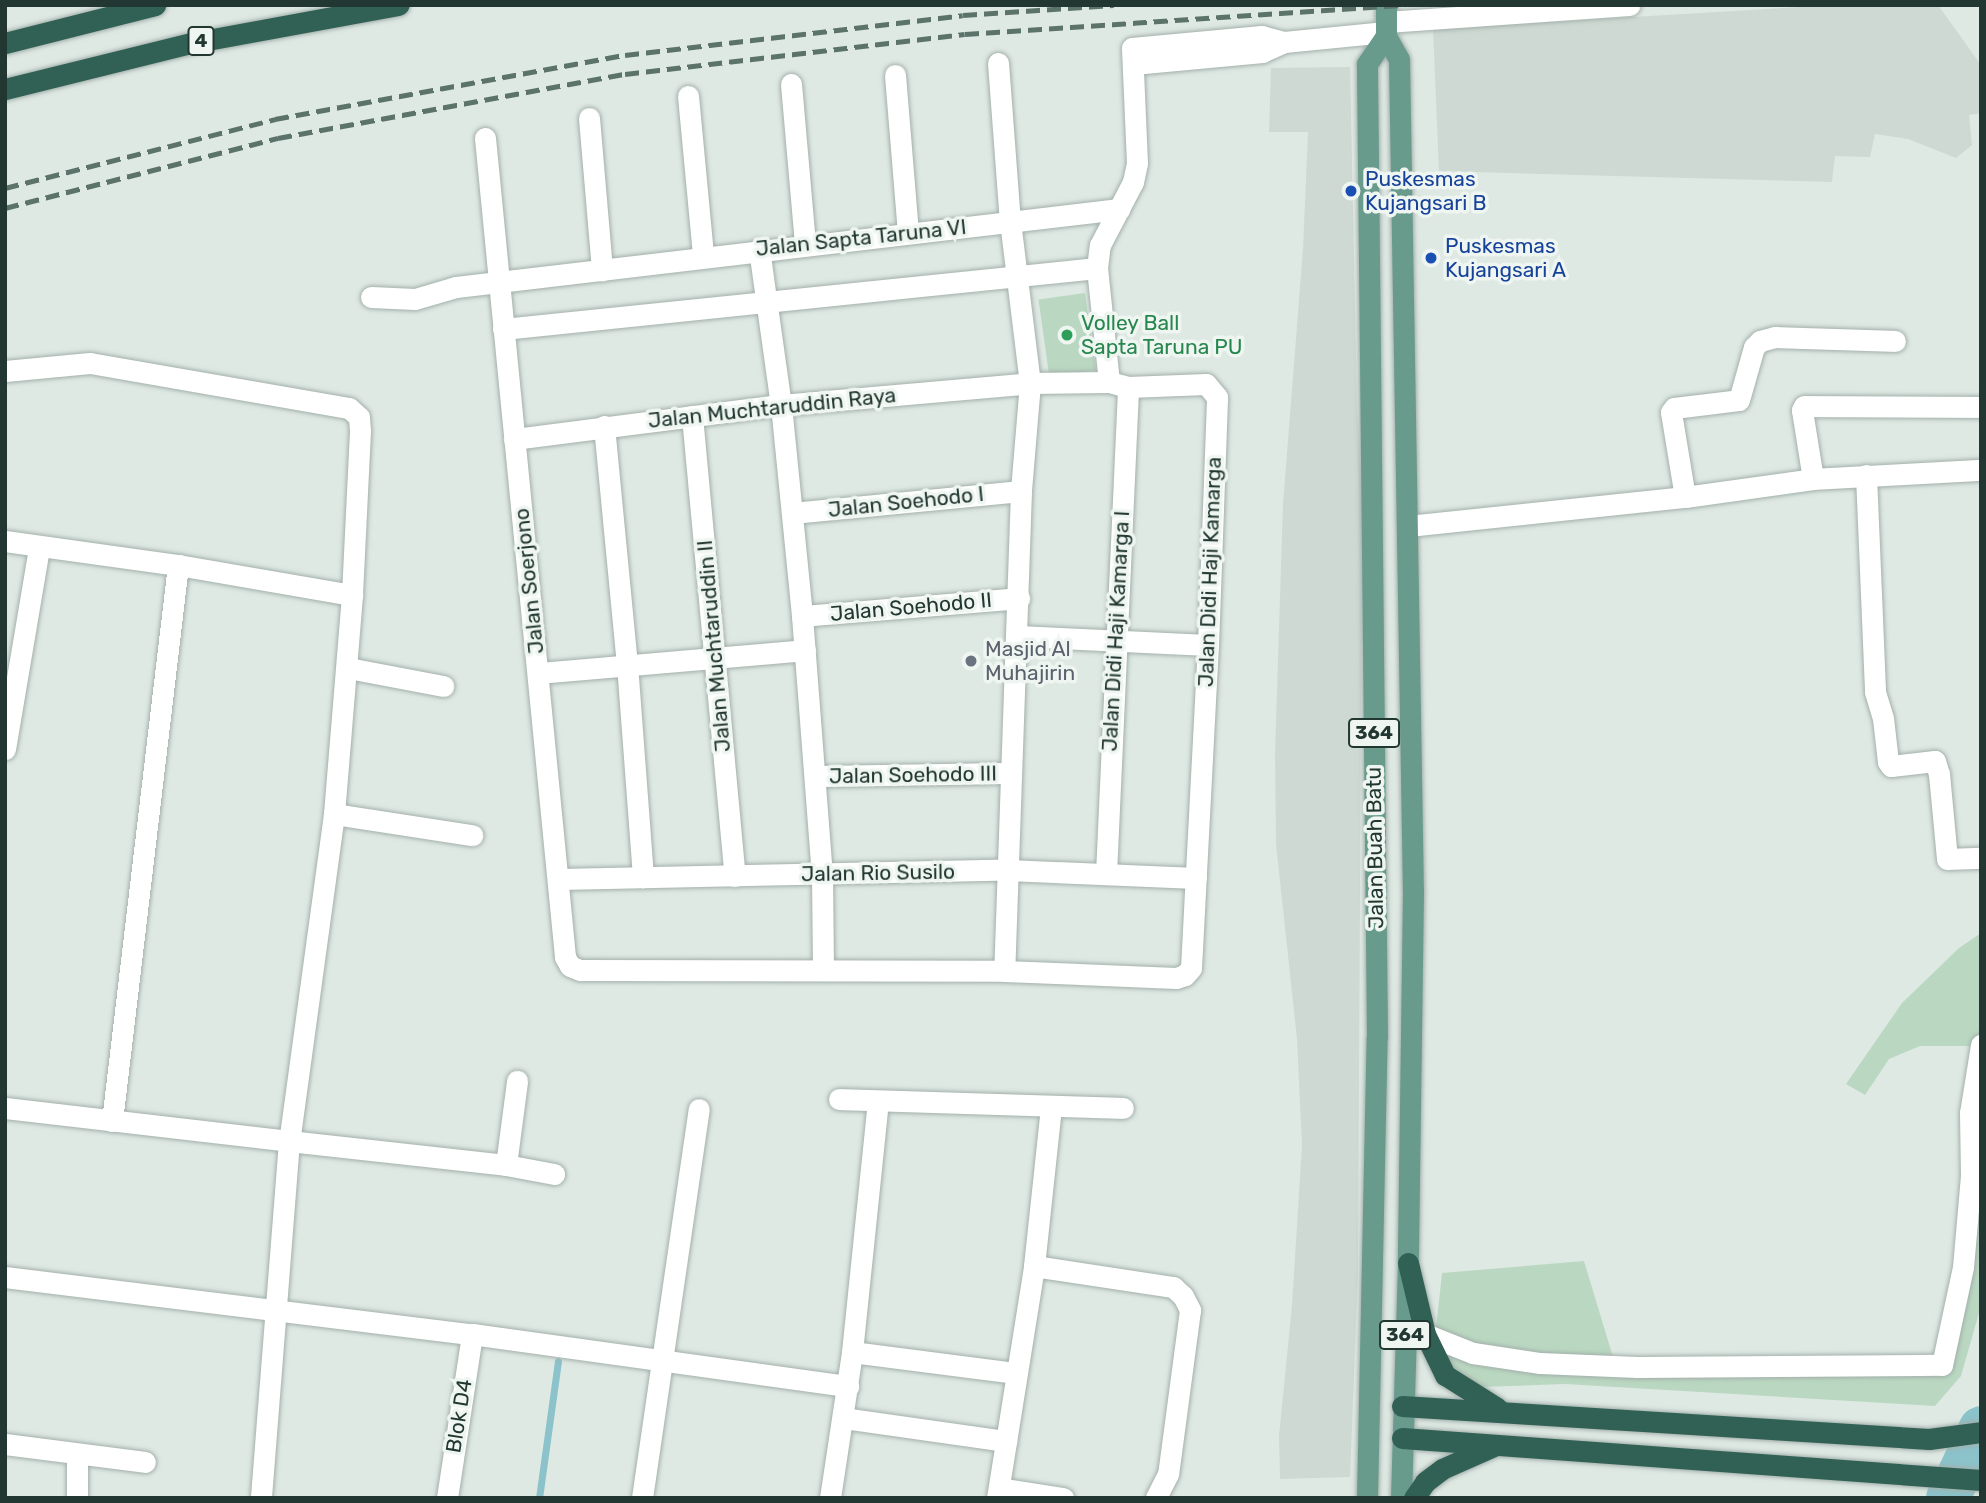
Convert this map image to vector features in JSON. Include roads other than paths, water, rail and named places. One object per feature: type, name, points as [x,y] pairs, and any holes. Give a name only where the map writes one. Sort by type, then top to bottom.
[{"type":"highway","points":[[5,43],[155,5]]},
{"type":"highway","name":"4","points":[[5,89],[191,43],[399,5]]},
{"type":"highway","points":[[1408,1264],[1425,1334],[1445,1375],[1502,1411]]},
{"type":"highway","points":[[1402,1406],[1929,1439],[1981,1432]]},
{"type":"highway","points":[[1402,1438],[1503,1443],[1980,1480]]},
{"type":"highway","points":[[1414,1498],[1425,1482],[1442,1469],[1503,1443]]},
{"type":"main road","name":"Jalan Buah Batu","points":[[1386,24],[1399,59],[1413,892],[1408,1264],[1401,1498]]},
{"type":"main road","name":"Jalan Buah Batu","points":[[1367,1498],[1377,1023],[1367,64],[1386,24]]},
{"type":"main road","points":[[1371,1404],[1402,1406]]},
{"type":"main road","points":[[1370,1436],[1402,1438]]},
{"type":"street","points":[[1118,385],[1097,268],[1100,246],[1133,182],[1137,163],[1133,56],[1262,52],[1283,42],[1386,24],[1629,5]]},
{"type":"street","points":[[998,63],[1010,221],[1030,383],[1021,491],[1018,636],[1010,773],[1004,971]]},
{"type":"street","points":[[895,75],[908,232]]},
{"type":"street","points":[[791,84],[804,244]]},
{"type":"street","points":[[688,96],[703,256]]},
{"type":"street","points":[[589,118],[602,270]]},
{"type":"street","points":[[485,138],[498,283]]},
{"type":"street","name":"Jalan Sapta Taruna VI","points":[[371,297],[415,299],[456,287],[760,249],[1119,209]]},
{"type":"street","points":[[760,249],[781,405],[805,650],[822,874],[823,970]]},
{"type":"street","points":[[503,329],[1097,268]]},
{"type":"street","name":"Jalan Soerjono","points":[[498,283],[539,673],[565,957],[570,966],[580,970],[1004,971],[1176,978],[1185,975]]},
{"type":"street","points":[[1685,497],[1671,412],[1674,408],[1739,400],[1754,347],[1760,341],[1774,337],[1895,341]]},
{"type":"street","points":[[5,371],[90,363],[349,408],[359,417],[348,668],[334,814],[289,1141],[261,1498]]},
{"type":"street","name":"Jalan Muchtaruddin Raya","points":[[514,439],[781,405],[1030,383],[1118,385]]},
{"type":"street","name":"Jalan Didi Haji Kamarga","points":[[1118,385],[1206,384],[1217,397],[1196,878],[1191,968],[1185,975]]},
{"type":"street","name":"Jalan Didi Haji Kamarga I","points":[[1106,874],[1115,641],[1118,385]]},
{"type":"street","points":[[1813,479],[1802,410],[1804,406],[1981,407]]},
{"type":"street","name":"Jalan Muchtaruddin II","points":[[692,416],[735,876]]},
{"type":"street","points":[[604,426],[627,664],[643,877]]},
{"type":"street","points":[[1408,526],[1685,497],[1813,479],[1981,470]]},
{"type":"street","points":[[1866,475],[1875,692],[1883,718],[1888,762],[1891,766],[1934,761],[1939,775],[1947,859],[1981,859]]},
{"type":"street","name":"Jalan Soehodo I","points":[[792,513],[1021,491]]},
{"type":"street","points":[[5,541],[178,565],[352,595]]},
{"type":"street","points":[[5,749],[39,547]]},
{"type":"street","points":[[112,1121],[178,565]]},
{"type":"street","name":"Jalan Soehodo II","points":[[802,616],[1019,598]]},
{"type":"street","points":[[1018,636],[1208,645]]},
{"type":"street","points":[[539,673],[805,650]]},
{"type":"street","points":[[348,668],[443,685]]},
{"type":"street","name":"Jalan Soehodo III","points":[[815,776],[1010,773]]},
{"type":"street","points":[[334,814],[472,835]]},
{"type":"street","name":"Jalan Rio Susilo","points":[[559,879],[1007,870],[1196,878]]},
{"type":"street","points":[[1425,1334],[1473,1353],[1540,1363],[1637,1367],[1942,1365],[1963,1266],[1971,1176],[1970,1112],[1981,1045]]},
{"type":"street","points":[[506,1165],[517,1081]]},
{"type":"street","points":[[839,1099],[1051,1108],[1123,1108]]},
{"type":"street","points":[[830,1498],[848,1386],[878,1102]]},
{"type":"street","points":[[5,1108],[506,1165],[554,1174]]},
{"type":"street","points":[[1051,1108],[1034,1266],[998,1493],[1063,1498]]},
{"type":"street","points":[[642,1498],[699,1109]]},
{"type":"street","points":[[1034,1266],[1173,1287],[1190,1310],[1168,1474],[1156,1498]]},
{"type":"street","points":[[5,1277],[472,1334],[848,1386]]},
{"type":"street","name":"Blok D4","points":[[447,1498],[472,1334]]},
{"type":"street","points":[[852,1352],[1017,1373]]},
{"type":"street","points":[[844,1418],[1006,1441]]},
{"type":"street","points":[[5,1444],[145,1462]]},
{"type":"street","points":[[77,1454],[77,1498]]},
{"type":"waterway","points":[[539,1498],[558,1361]]},
{"type":"waterway","points":[[1948,1498],[1981,1428]]},
{"type":"railway","points":[[5,188],[275,119],[625,55],[963,15],[1114,5]]},
{"type":"railway","points":[[5,208],[278,138],[625,74],[965,34],[1405,5]]},
{"type":"place","name":"Puskesmas Kujangsari B","points":[[1351,191]]},
{"type":"place","name":"Puskesmas Kujangsari A","points":[[1431,258]]},
{"type":"place","name":"Volley Ball Sapta Taruna PU","points":[[1067,335]]},
{"type":"place","name":"Masjid Al Muhajirin","points":[[971,661]]}]
